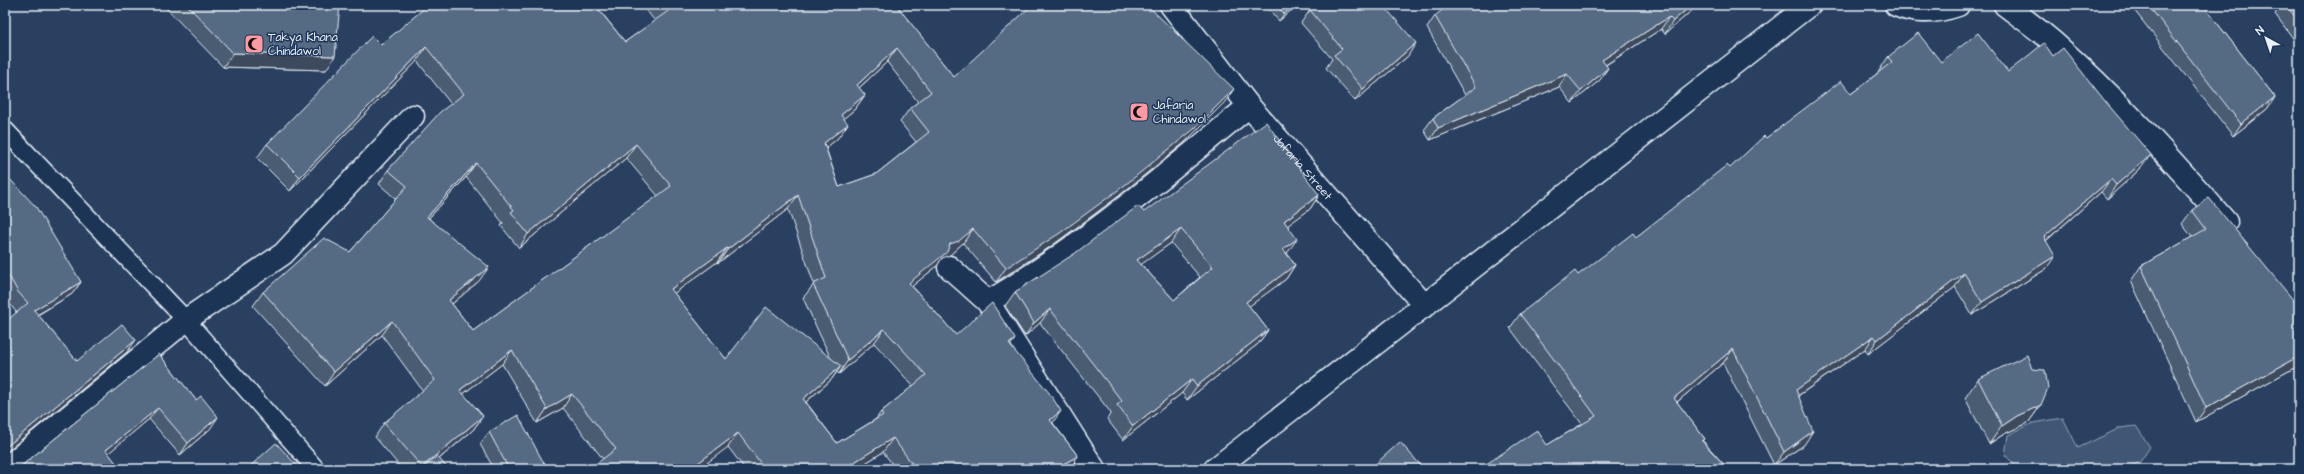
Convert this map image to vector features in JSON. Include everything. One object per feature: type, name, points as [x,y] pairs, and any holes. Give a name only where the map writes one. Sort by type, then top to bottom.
[{"type":"street","name":"Jafaria Street","points":[[1172,5],[1249,106],[1425,306]]},
{"type":"street","points":[[1215,469],[1809,5]]},
{"type":"street","points":[[1896,5],[1926,12],[1947,9],[1958,5]]},
{"type":"street","points":[[2005,5],[2052,42],[2100,85],[2156,142],[2239,238]]},
{"type":"street","points":[[988,302],[1037,274],[1111,220],[1249,106]]},
{"type":"street","points":[[5,469],[186,320],[283,254],[413,116]]},
{"type":"street","points":[[950,267],[988,302],[1094,469]]},
{"type":"lane","points":[[5,130],[186,320],[316,469]]},
{"type":"shaded area","points":[[2063,418],[2078,448],[2120,428],[2136,426],[2150,447],[2140,462],[2123,469],[2011,469],[2015,465],[2005,455],[2008,435],[2033,423]]},
{"type":"building","name":"Takya Khana Chindawol","points":[[187,5],[340,5],[335,56],[233,53]]},
{"type":"building","points":[[428,5],[595,5],[625,42],[668,11],[663,5],[898,5],[897,6],[954,77],[1032,5],[1147,5],[1234,89],[1194,129],[1125,185],[1060,233],[1006,268],[973,229],[959,241],[950,244],[947,252],[909,283],[956,335],[992,303],[1015,339],[1009,344],[1050,394],[1061,411],[1050,420],[1078,456],[1054,469],[916,469],[893,438],[848,466],[850,469],[765,469],[738,433],[690,469],[589,469],[616,449],[572,394],[547,409],[512,350],[460,390],[483,416],[422,467],[384,423],[435,380],[392,321],[334,372],[263,292],[324,238],[350,252],[407,186],[388,170],[440,112],[464,94],[426,47],[300,177],[267,144],[372,36],[381,45]],"holes":[[[897,48],[931,92],[910,108],[929,132],[876,174],[839,187],[824,143],[848,124],[841,115],[865,95],[857,85]],[[636,144],[671,186],[473,331],[449,300],[489,267],[427,217],[476,163],[514,210],[511,212],[528,234]],[[798,195],[826,278],[813,284],[848,360],[884,329],[926,375],[881,412],[883,415],[837,443],[803,399],[841,366],[766,307],[726,359],[671,289],[727,248],[728,249]]]},
{"type":"building","points":[[1276,5],[1294,5],[1284,14]]},
{"type":"building","points":[[1316,5],[1383,5],[1416,43],[1363,89],[1334,55],[1342,49],[1310,10]]},
{"type":"building","points":[[1448,5],[1692,5],[1673,21],[1669,17],[1602,60],[1608,68],[1581,91],[1567,74],[1438,128],[1433,118],[1476,87],[1435,16]]},
{"type":"building","points":[[2148,5],[2203,5],[2275,97],[2241,124]]},
{"type":"building","points":[[2286,5],[2299,5],[2299,22]]},
{"type":"building","points":[[1918,33],[1941,62],[1978,33],[2008,72],[2044,43],[2053,56],[2063,48],[2105,101],[2151,155],[2116,185],[2111,179],[2044,237],[2055,256],[1982,302],[1964,273],[1877,340],[1874,336],[1796,390],[1813,431],[1784,452],[1733,349],[1674,398],[1705,439],[1702,441],[1728,469],[1488,469],[1485,465],[1537,430],[1547,445],[1596,416],[1520,314],[1575,271],[1578,275],[1633,233],[1636,237],[1727,165],[1730,168],[1764,136],[1766,138],[1841,81],[1851,94],[1892,62],[1888,57]]},
{"type":"building","points":[[1266,122],[1319,195],[1284,221],[1297,239],[1283,249],[1295,265],[1246,302],[1268,330],[1197,386],[1192,379],[1133,426],[1117,405],[1122,401],[1050,309],[1034,323],[1015,292],[1074,254],[1138,206],[1144,212]],"holes":[[[1181,229],[1213,267],[1174,300],[1137,260]]]},
{"type":"building","points":[[5,174],[36,207],[81,282],[34,310],[77,361],[122,324],[136,340],[5,448],[5,322],[28,303],[18,292],[5,269]]},
{"type":"building","points":[[2209,198],[2299,307],[2299,356],[2206,408],[2141,266],[2206,229],[2192,210]]},
{"type":"building","points":[[159,354],[196,400],[201,396],[218,417],[188,443],[158,408],[106,450],[120,469],[22,469],[20,467]]},
{"type":"building","points":[[2027,355],[2032,369],[2045,370],[2048,388],[2041,405],[2017,416],[2002,426],[1978,379]]},
{"type":"building","points":[[518,415],[547,469],[509,469],[489,432]]},
{"type":"building","points":[[1400,442],[1424,469],[1370,469]]},
{"type":"building","points":[[276,443],[300,469],[247,469]]},
{"type":"building","points":[[437,456],[448,469],[422,469]]},
{"type":"place","name":"Takya Khana Chindawol","points":[[254,44]]},
{"type":"place","name":"Jafaria Chindawol","points":[[1139,112]]}]
